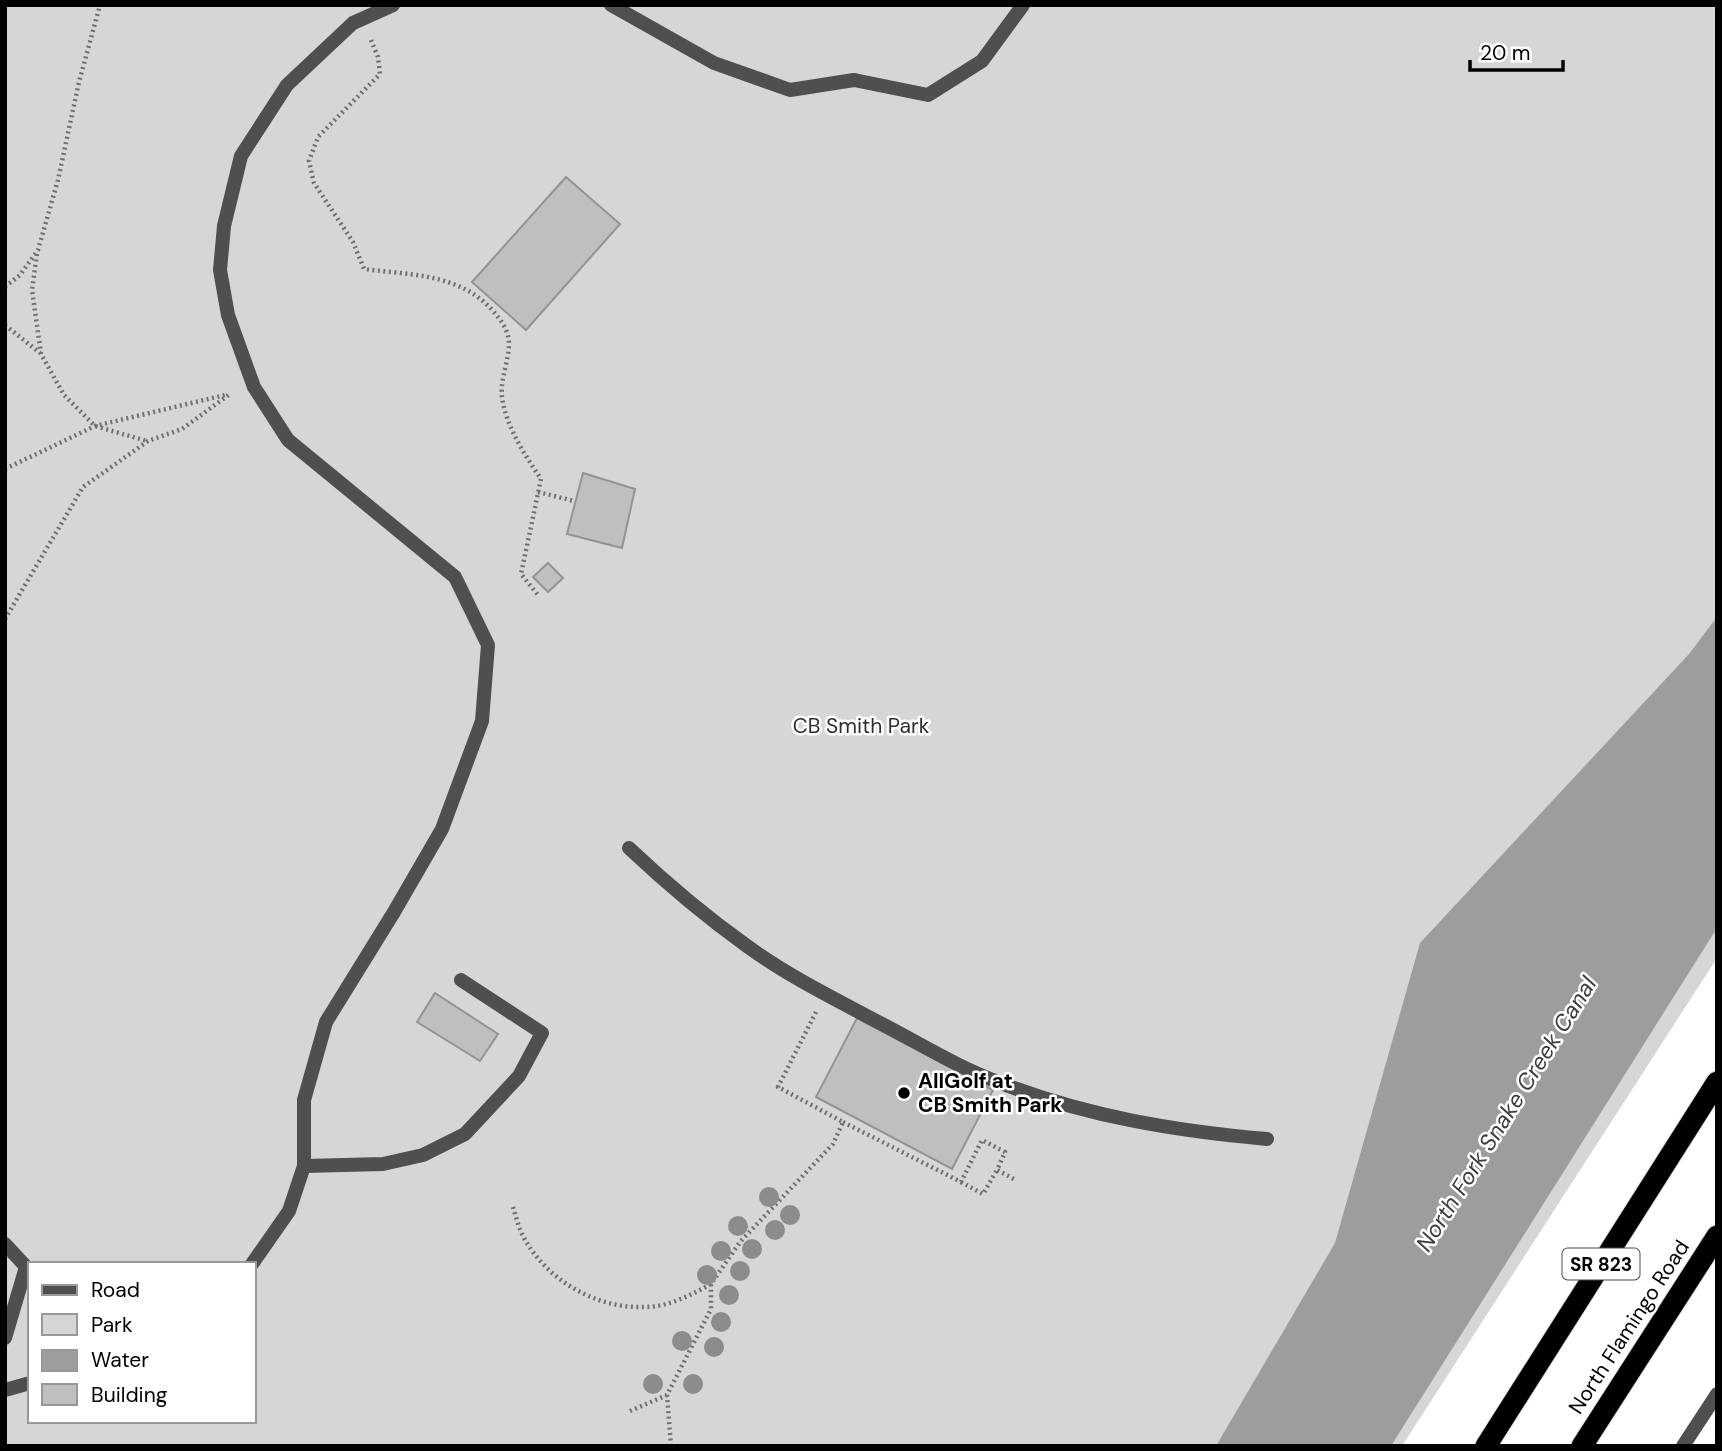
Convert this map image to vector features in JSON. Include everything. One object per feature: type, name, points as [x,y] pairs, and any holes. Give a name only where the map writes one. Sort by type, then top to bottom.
[{"type":"highway","name":"SR 823","points":[[1486,1446],[1717,1083]]},
{"type":"highway","name":"North Flamingo Road","points":[[1582,1446],[1717,1236]]},
{"type":"street","points":[[253,1262],[289,1212],[304,1166],[304,1100],[326,1022],[442,829],[482,721],[488,645],[455,577],[288,440],[254,387],[228,315],[220,270],[224,226],[241,156],[287,85],[353,23],[393,5]]},
{"type":"street","points":[[611,5],[713,63],[790,90],[854,80],[928,96],[982,61],[1023,5]]},
{"type":"street","points":[[629,848],[671,886],[748,947],[825,994],[960,1065],[1079,1109],[1212,1135],[1267,1139]]},
{"type":"street","points":[[304,1166],[383,1164],[423,1155],[465,1135],[519,1076],[542,1033],[461,981]]},
{"type":"street","points":[[5,1244],[28,1269],[5,1338]]},
{"type":"street","points":[[5,1390],[28,1384]]},
{"type":"street","points":[[1683,1446],[1717,1394]]},
{"type":"path","points":[[100,5],[79,82],[58,180],[38,250],[32,290],[41,354],[64,395],[95,426],[148,441]]},
{"type":"path","points":[[371,40],[378,58],[380,74],[318,137],[309,161],[314,183],[353,242],[363,269],[426,275],[459,285],[484,300],[502,321],[509,343],[502,395],[507,416],[523,452],[541,479],[521,574],[538,595]]},
{"type":"path","points":[[5,287],[20,275],[38,250]]},
{"type":"path","points":[[5,325],[41,354]]},
{"type":"path","points":[[5,469],[95,426],[254,387]]},
{"type":"path","points":[[5,619],[83,487],[148,441],[182,429],[230,394]]},
{"type":"path","points":[[538,492],[574,501]]},
{"type":"path","points":[[825,994],[778,1087],[984,1194],[1005,1152],[982,1140],[961,1182]]},
{"type":"path","points":[[513,1208],[523,1237],[549,1272],[578,1291],[609,1303],[646,1307],[687,1297],[711,1284],[740,1242],[833,1144],[843,1122]]},
{"type":"path","points":[[996,1170],[1014,1179]]},
{"type":"path","points":[[671,1446],[667,1395],[711,1309],[711,1284]]},
{"type":"path","points":[[630,1411],[667,1395]]},
{"type":"green space","name":"CB Smith Park","points":[[5,5],[1717,5],[1717,958],[1402,1446],[5,1446]]},
{"type":"water","name":"North Fork Snake Creek Canal","points":[[1717,617],[1717,928],[1391,1446],[1216,1446],[1335,1243],[1420,943],[1689,654]]},
{"type":"building","points":[[566,177],[620,224],[526,330],[472,282]]},
{"type":"building","points":[[583,473],[635,489],[622,548],[567,534]]},
{"type":"building","points":[[548,563],[563,578],[548,592],[533,577]]},
{"type":"building","points":[[435,993],[498,1034],[480,1061],[417,1022]]},
{"type":"building","name":"AllGolf at CB Smith Park","points":[[857,1018],[993,1090],[952,1169],[816,1097]]},
{"type":"place","name":"AllGolf at CB Smith Park","points":[[904,1093]]}]
